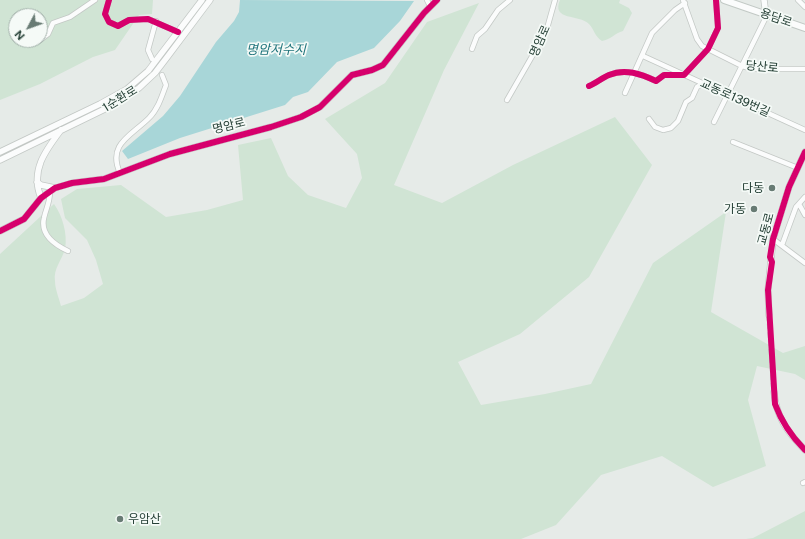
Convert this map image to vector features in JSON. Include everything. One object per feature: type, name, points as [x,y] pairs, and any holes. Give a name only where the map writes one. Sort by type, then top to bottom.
[{"type":"main road","name":"용담로","points":[[724,0],[805,28]]},
{"type":"street","points":[[48,34],[54,23],[70,17],[96,0]]},
{"type":"street","points":[[109,0],[105,14],[113,25],[118,26],[129,20],[138,18],[156,21],[178,32]]},
{"type":"street","name":"1순환로","points":[[0,152],[100,104],[127,88],[148,70],[202,0]]},
{"type":"street","name":"1순환로","points":[[0,160],[112,106],[139,88],[155,73],[210,0]]},
{"type":"street","points":[[427,0],[430,6]]},
{"type":"street","name":"명암로","points":[[0,231],[24,219],[41,198],[53,190],[72,183],[104,179],[170,154],[271,127],[301,117],[320,107],[352,75],[384,65],[430,6],[437,0]]},
{"type":"street","points":[[472,49],[477,36],[485,29],[498,10],[510,0]]},
{"type":"street","name":"명암로","points":[[507,100],[546,32],[555,0]]},
{"type":"street","points":[[589,86],[608,75],[621,72],[635,73],[656,81],[664,75],[684,75],[708,49],[718,28],[716,0]]},
{"type":"street","points":[[714,122],[766,15],[764,0]]},
{"type":"street","points":[[798,0],[805,7]]},
{"type":"street","points":[[625,93],[643,56],[652,33],[674,10],[684,2]]},
{"type":"street","name":"당산로","points":[[684,2],[697,39],[702,46],[742,66],[753,68],[805,69]]},
{"type":"street","points":[[152,59],[148,50],[156,21]]},
{"type":"street","name":"교동로139번길","points":[[643,56],[805,130]]},
{"type":"street","points":[[120,173],[116,160],[116,151],[123,142],[150,117],[158,105],[166,85],[162,75]]},
{"type":"street","points":[[649,119],[655,127],[663,130],[672,128],[678,121],[686,102],[692,98],[697,87],[704,83]]},
{"type":"street","points":[[41,198],[37,182],[38,166],[46,149],[62,129]]},
{"type":"street","points":[[733,142],[798,168]]},
{"type":"street","name":"교동로","points":[[769,315],[768,290],[773,239],[790,187],[798,168],[803,163],[805,152]]},
{"type":"street","points":[[37,182],[53,190],[44,219],[44,228],[52,243],[68,251]]},
{"type":"street","points":[[782,245],[799,204],[805,197]]},
{"type":"street","points":[[799,204],[805,214]]},
{"type":"street","points":[[773,239],[805,263]]},
{"type":"street","points":[[774,392],[775,404],[781,421],[791,436],[805,450]]},
{"type":"green space","points":[[0,0],[153,0],[152,14],[139,15],[115,50],[93,57],[40,84],[0,100]]},
{"type":"green space","points":[[560,0],[620,0],[619,3],[629,8],[632,13],[623,31],[602,41],[585,21],[567,16],[559,11],[558,7]]},
{"type":"green space","points":[[479,3],[444,70],[394,185],[442,203],[513,165],[615,117],[652,165],[589,277],[520,334],[458,362],[481,405],[591,384],[653,263],[726,212],[711,312],[783,353],[805,346],[805,380],[795,374],[757,366],[748,400],[766,466],[713,487],[662,456],[601,475],[556,525],[521,539],[0,539],[0,254],[54,204],[62,219],[66,237],[64,253],[55,272],[56,287],[61,306],[84,298],[103,284],[96,260],[87,240],[65,218],[61,199],[77,189],[121,185],[166,217],[207,210],[243,200],[238,145],[271,138],[288,176],[308,195],[346,208],[362,178],[357,154],[325,119],[385,83],[427,22]]},
{"type":"green space","points":[[805,511],[805,539],[746,539],[753,538]]},
{"type":"water","name":"명암저수지","points":[[240,0],[414,1],[400,21],[374,48],[337,62],[308,92],[293,97],[285,105],[180,138],[128,159],[122,151],[163,116],[180,96],[216,42],[234,21],[239,12]]},
{"type":"tunnel","points":[[769,315],[774,392]]},
{"type":"cycle path","points":[[109,0],[105,14],[109,22],[118,26],[129,20],[148,19],[178,32]]},
{"type":"cycle path","points":[[0,231],[24,219],[41,198],[55,188],[72,183],[104,179],[170,154],[271,127],[301,117],[320,107],[352,75],[372,70],[383,65],[424,13],[437,0]]},
{"type":"cycle path","points":[[589,86],[609,75],[621,72],[639,74],[656,81],[664,75],[684,75],[708,49],[718,28],[716,0]]},
{"type":"cycle path","points":[[805,152],[789,187],[773,239],[770,257],[772,262],[768,290],[775,404],[787,429],[805,450]]},
{"type":"place","name":"다동","points":[[772,188]]},
{"type":"place","name":"가동","points":[[754,209]]},
{"type":"place","name":"우암산","points":[[120,519]]}]
